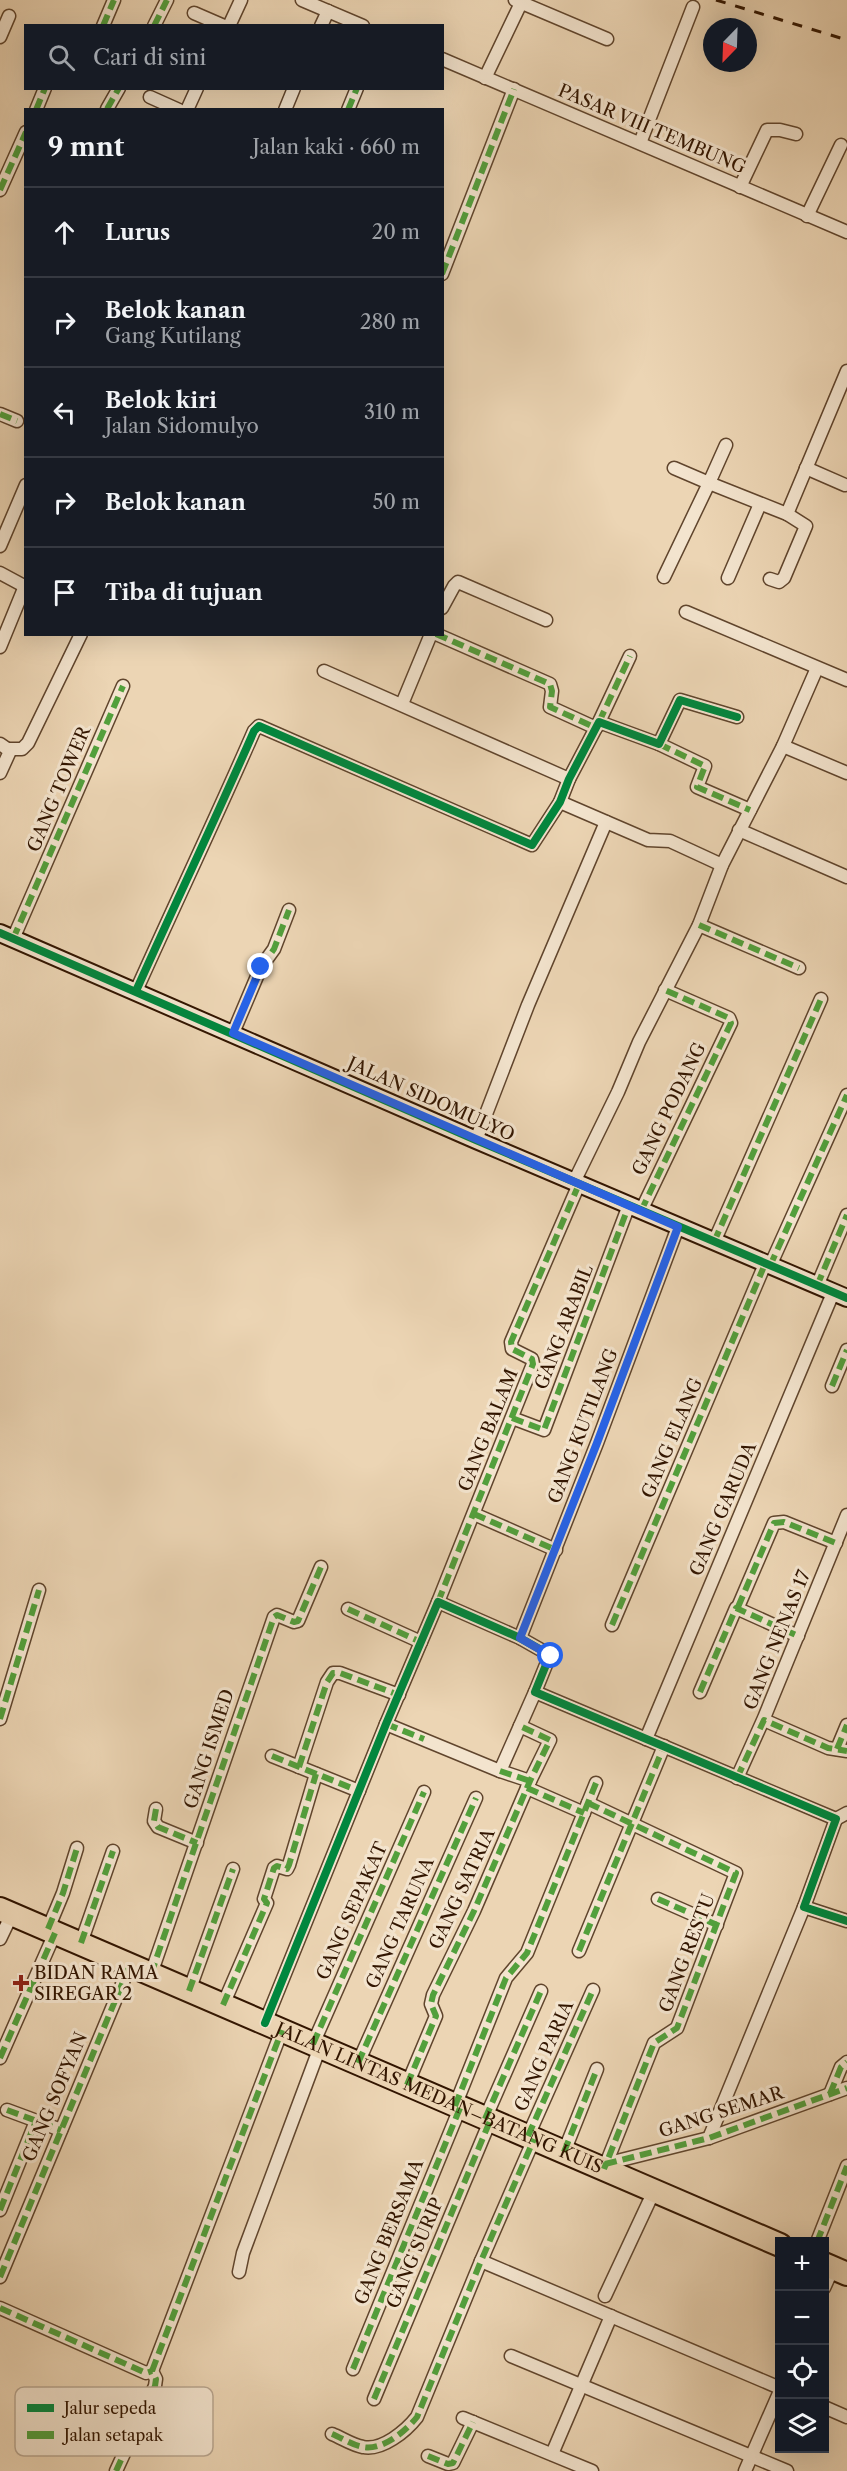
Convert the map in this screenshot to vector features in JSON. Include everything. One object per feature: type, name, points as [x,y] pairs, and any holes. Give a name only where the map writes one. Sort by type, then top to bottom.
[{"type":"highway","name":"JALAN LINTAS MEDAN–BATANG KUIS","points":[[6,1911],[775,2243]]},
{"type":"street","points":[[104,24],[114,0]]},
{"type":"street","points":[[155,24],[167,0]]},
{"type":"street","points":[[230,24],[241,0]]},
{"type":"street","points":[[302,0],[358,24]]},
{"type":"street","points":[[486,78],[518,1],[607,39]]},
{"type":"street","points":[[640,143],[693,7]]},
{"type":"street","points":[[322,24],[328,11]]},
{"type":"street","points":[[194,13],[219,24]]},
{"type":"street","points":[[0,37],[9,16]]},
{"type":"street","name":"PASAR VIII TEMBUNG","points":[[444,60],[847,232]]},
{"type":"street","points":[[444,269],[514,89]]},
{"type":"street","points":[[37,108],[44,90]]},
{"type":"street","points":[[108,108],[118,90]]},
{"type":"street","points":[[188,108],[196,90]]},
{"type":"street","points":[[286,108],[293,90]]},
{"type":"street","points":[[349,108],[356,90]]},
{"type":"street","points":[[150,97],[175,108]]},
{"type":"street","points":[[740,187],[767,130],[796,134]]},
{"type":"street","points":[[0,189],[24,136]]},
{"type":"street","points":[[807,216],[841,145]]},
{"type":"street","points":[[787,514],[847,371]]},
{"type":"street","points":[[0,414],[17,421]]},
{"type":"street","points":[[664,577],[726,446]]},
{"type":"street","points":[[674,468],[803,522],[806,528],[784,578],[779,582],[770,579]]},
{"type":"street","points":[[806,468],[845,485]]},
{"type":"street","points":[[728,578],[760,504]]},
{"type":"street","points":[[0,546],[22,506]]},
{"type":"street","points":[[0,573],[24,585]]},
{"type":"street","points":[[444,604],[453,586],[458,582],[546,620]]},
{"type":"street","points":[[0,647],[24,588]]},
{"type":"street","points":[[686,612],[847,680]]},
{"type":"street","points":[[0,773],[5,746],[18,750],[28,743],[80,636]]},
{"type":"street","points":[[402,704],[430,636]]},
{"type":"street","points":[[441,636],[550,684],[552,691],[550,706],[659,744],[705,766],[697,787],[750,810]]},
{"type":"street","points":[[135,991],[254,731],[259,726],[531,845],[536,842],[560,802],[569,779],[630,656]]},
{"type":"street","points":[[577,1183],[665,990],[699,925],[722,865],[783,746],[817,668]]},
{"type":"street","points":[[324,671],[569,779]]},
{"type":"street","name":"GANG TOWER","points":[[7,936],[123,686]]},
{"type":"street","points":[[659,744],[680,700],[737,717]]},
{"type":"street","points":[[783,746],[847,773]]},
{"type":"street","points":[[560,802],[648,840],[670,842],[722,865]]},
{"type":"street","points":[[476,1140],[528,1005],[606,822]]},
{"type":"street","points":[[739,830],[847,877]]},
{"type":"street","points":[[233,1033],[261,967],[274,949],[289,910]]},
{"type":"street","points":[[699,925],[799,968]]},
{"type":"street","name":"JALAN SIDOMULYO","points":[[7,936],[840,1295]]},
{"type":"street","name":"GANG PODANG","points":[[635,1208],[731,1023],[729,1018],[665,990]]},
{"type":"street","points":[[714,1242],[821,999]]},
{"type":"street","name":"GANG ELANG","points":[[612,1625],[767,1265],[847,1095]]},
{"type":"street","name":"GANG BALAM","points":[[155,2387],[156,2379],[152,2371],[359,1791],[474,1514],[534,1361],[512,1349],[511,1342],[577,1183]]},
{"type":"street","name":"GANG ARABIL","points":[[512,1418],[544,1430],[635,1208]]},
{"type":"street","points":[[817,1286],[847,1215]]},
{"type":"street","name":"GANG KUTILANG","points":[[520,1638],[556,1550],[678,1227]]},
{"type":"street","name":"GANG GARUDA","points":[[646,1739],[840,1295]]},
{"type":"street","points":[[832,1386],[847,1350]]},
{"type":"street","points":[[474,1514],[556,1550]]},
{"type":"street","name":"GANG NENAS 17","points":[[737,1778],[764,1720],[847,1515]]},
{"type":"street","points":[[700,1692],[774,1523],[784,1522],[836,1542]]},
{"type":"street","name":"GANG ISMED","points":[[151,1974],[274,1617],[277,1615],[294,1622],[298,1621],[321,1567]]},
{"type":"street","points":[[0,1719],[39,1590]]},
{"type":"street","points":[[438,1602],[520,1638],[551,1656],[500,1771]]},
{"type":"street","points":[[738,1607],[798,1636]]},
{"type":"street","points":[[348,1609],[421,1642]]},
{"type":"street","points":[[299,1767],[327,1682],[333,1673],[340,1673],[399,1695]]},
{"type":"street","points":[[535,1692],[737,1778],[842,1816],[709,2138]]},
{"type":"street","points":[[764,1720],[828,1748],[842,1750],[847,1725]]},
{"type":"street","points":[[386,1724],[586,1808],[633,1822]]},
{"type":"street","name":"GANG SATRIA","points":[[407,2085],[436,2016],[431,2004],[433,1995],[474,1911],[528,1784],[550,1740],[520,1726]]},
{"type":"street","points":[[579,1951],[664,1746]]},
{"type":"street","points":[[272,1756],[359,1791]]},
{"type":"street","points":[[223,2005],[267,1903],[264,1899],[265,1892],[274,1868],[277,1866],[287,1869],[289,1865],[316,1774]]},
{"type":"street","name":"GANG BERSAMA","points":[[353,2369],[458,2107],[506,1978],[527,1953],[596,1783]]},
{"type":"street","name":"GANG SEPAKAT","points":[[239,2272],[243,2253],[317,2045],[424,1792]]},
{"type":"street","name":"GANG TARUNA","points":[[358,2063],[476,1798]]},
{"type":"street","points":[[156,1809],[154,1821],[158,1827],[197,1843]]},
{"type":"street","name":"GANG RESTU","points":[[607,2169],[654,2043],[677,2028],[736,1872],[633,1822]]},
{"type":"street","points":[[0,2058],[51,1931],[77,1848]]},
{"type":"street","points":[[81,1944],[112,1851]]},
{"type":"street","points":[[189,1990],[233,1869]]},
{"type":"street","points":[[658,1899],[717,1925]]},
{"type":"street","points":[[804,1907],[847,1921]]},
{"type":"street","points":[[0,1940],[6,1911]]},
{"type":"street","name":"GANG SOFYAN","points":[[0,2277],[130,1965]]},
{"type":"street","name":"GANG PARIA","points":[[332,2434],[364,2448],[373,2447],[385,2443],[417,2417],[593,1990]]},
{"type":"street","name":"GANG SURIP","points":[[374,2399],[542,1991]]},
{"type":"street","points":[[830,2094],[841,2067],[847,2062]]},
{"type":"street","points":[[564,2152],[597,2068]]},
{"type":"street","name":"GANG SEMAR","points":[[607,2169],[709,2138],[847,2088]]},
{"type":"street","points":[[7,2110],[61,2130]]},
{"type":"street","points":[[0,2210],[36,2121]]},
{"type":"street","points":[[819,2237],[847,2166]]},
{"type":"street","points":[[605,2296],[650,2189]]},
{"type":"street","points":[[481,2261],[775,2388]]},
{"type":"street","points":[[0,2308],[146,2373],[152,2371]]},
{"type":"street","points":[[552,2454],[611,2316]]},
{"type":"street","points":[[511,2356],[787,2471]]},
{"type":"street","points":[[745,2471],[776,2399]]},
{"type":"street","points":[[829,2409],[847,2417]]},
{"type":"street","points":[[428,2456],[448,2464],[453,2463],[468,2420],[592,2471]]},
{"type":"street","name":"GANG BALAM","points":[[116,2471],[123,2456]]},
{"type":"railway","points":[[716,0],[847,40]]},
{"type":"marked path","points":[[104,24],[114,0]]},
{"type":"marked path","points":[[155,24],[167,0]]},
{"type":"marked path","points":[[444,269],[514,89]]},
{"type":"marked path","points":[[37,108],[44,90]]},
{"type":"marked path","points":[[108,108],[118,90]]},
{"type":"marked path","points":[[349,108],[356,90]]},
{"type":"marked path","points":[[0,190],[24,136]]},
{"type":"marked path","points":[[0,414],[17,421]]},
{"type":"marked path","points":[[441,636],[550,684],[552,691],[550,707],[596,728]]},
{"type":"marked path","points":[[599,722],[630,656]]},
{"type":"marked path","points":[[13,939],[123,686]]},
{"type":"marked path","points":[[659,744],[705,766],[697,787],[750,810]]},
{"type":"marked path","points":[[233,1033],[261,967],[274,949],[289,910]]},
{"type":"marked path","points":[[699,925],[799,968]]},
{"type":"marked path","points":[[641,1211],[731,1023],[729,1018],[665,990]]},
{"type":"marked path","points":[[714,1242],[821,999]]},
{"type":"marked path","points":[[770,1266],[847,1095]]},
{"type":"marked path","points":[[438,1602],[533,1364],[532,1359],[512,1349],[511,1342],[579,1184]]},
{"type":"marked path","points":[[512,1418],[544,1430],[629,1205]]},
{"type":"marked path","points":[[817,1286],[847,1215]]},
{"type":"marked path","points":[[612,1625],[765,1264]]},
{"type":"marked path","points":[[832,1386],[847,1350]]},
{"type":"marked path","points":[[474,1514],[556,1550]]},
{"type":"marked path","points":[[738,1607],[774,1523],[784,1522],[836,1543]]},
{"type":"marked path","points":[[151,1974],[274,1617],[277,1615],[294,1622],[298,1621],[321,1567]]},
{"type":"marked path","points":[[0,1719],[39,1590]]},
{"type":"marked path","points":[[700,1692],[736,1608],[798,1636]]},
{"type":"marked path","points":[[348,1609],[421,1642]]},
{"type":"marked path","points":[[299,1767],[327,1682],[333,1673],[340,1673],[399,1695]]},
{"type":"marked path","points":[[737,1778],[764,1720],[828,1748],[847,1751]]},
{"type":"marked path","points":[[386,1724],[424,1739]]},
{"type":"marked path","points":[[837,1749],[847,1725]]},
{"type":"marked path","points":[[407,2085],[436,2016],[431,2004],[433,1995],[474,1911],[550,1740],[520,1726]]},
{"type":"marked path","points":[[579,1951],[664,1746]]},
{"type":"marked path","points":[[272,1756],[359,1791]]},
{"type":"marked path","points":[[500,1771],[530,1781]]},
{"type":"marked path","points":[[223,2005],[267,1903],[264,1899],[274,1868],[277,1866],[287,1869],[289,1865],[316,1774]]},
{"type":"marked path","points":[[455,2106],[506,1978],[527,1953],[596,1783]]},
{"type":"marked path","points":[[527,1788],[584,1813]]},
{"type":"marked path","points":[[313,2044],[424,1792]]},
{"type":"marked path","points":[[358,2063],[476,1798]]},
{"type":"marked path","points":[[588,1803],[736,1873],[677,2028],[654,2043],[604,2169]]},
{"type":"marked path","points":[[156,1809],[154,1821],[158,1827],[197,1843]]},
{"type":"marked path","points":[[48,1929],[63,1893],[77,1848]]},
{"type":"marked path","points":[[81,1943],[113,1851]]},
{"type":"marked path","points":[[189,1991],[233,1869]]},
{"type":"marked path","points":[[658,1899],[717,1925]]},
{"type":"marked path","points":[[0,2058],[55,1933]]},
{"type":"marked path","points":[[0,2277],[130,1965]]},
{"type":"marked path","points":[[528,2136],[593,1990]]},
{"type":"marked path","points":[[485,2119],[541,1991]]},
{"type":"marked path","points":[[152,2371],[282,2030]]},
{"type":"marked path","points":[[830,2094],[841,2067],[847,2062]]},
{"type":"marked path","points":[[564,2152],[597,2069]]},
{"type":"marked path","points":[[605,2164],[709,2138],[847,2088]]},
{"type":"marked path","points":[[353,2369],[460,2108]]},
{"type":"marked path","points":[[7,2110],[61,2130]]},
{"type":"marked path","points":[[0,2210],[36,2121]]},
{"type":"marked path","points":[[374,2399],[490,2121]]},
{"type":"marked path","points":[[332,2434],[359,2446],[378,2446],[400,2434],[417,2417],[534,2139]]},
{"type":"marked path","points":[[819,2237],[847,2166]]},
{"type":"marked path","points":[[0,2308],[146,2373],[152,2371]]},
{"type":"marked path","points":[[152,2371],[156,2379],[155,2387]]},
{"type":"marked path","points":[[428,2456],[448,2464],[453,2463],[473,2422]]},
{"type":"marked path","points":[[116,2471],[123,2456]]},
{"type":"cycle path","points":[[136,991],[254,731],[259,726],[532,845],[560,802],[569,779],[599,722],[659,744],[680,700],[737,717]]},
{"type":"cycle path","points":[[0,933],[847,1298]]},
{"type":"cycle path","points":[[265,2023],[438,1602],[520,1638],[550,1655],[535,1692],[836,1819],[804,1907],[847,1921]]},
{"type":"place","name":"BIDAN RAMA SIREGAR 2","points":[[21,1983]]},
{"type":"route","points":[[261,967],[233,1033],[678,1227],[556,1550],[520,1638],[551,1656]]}]
